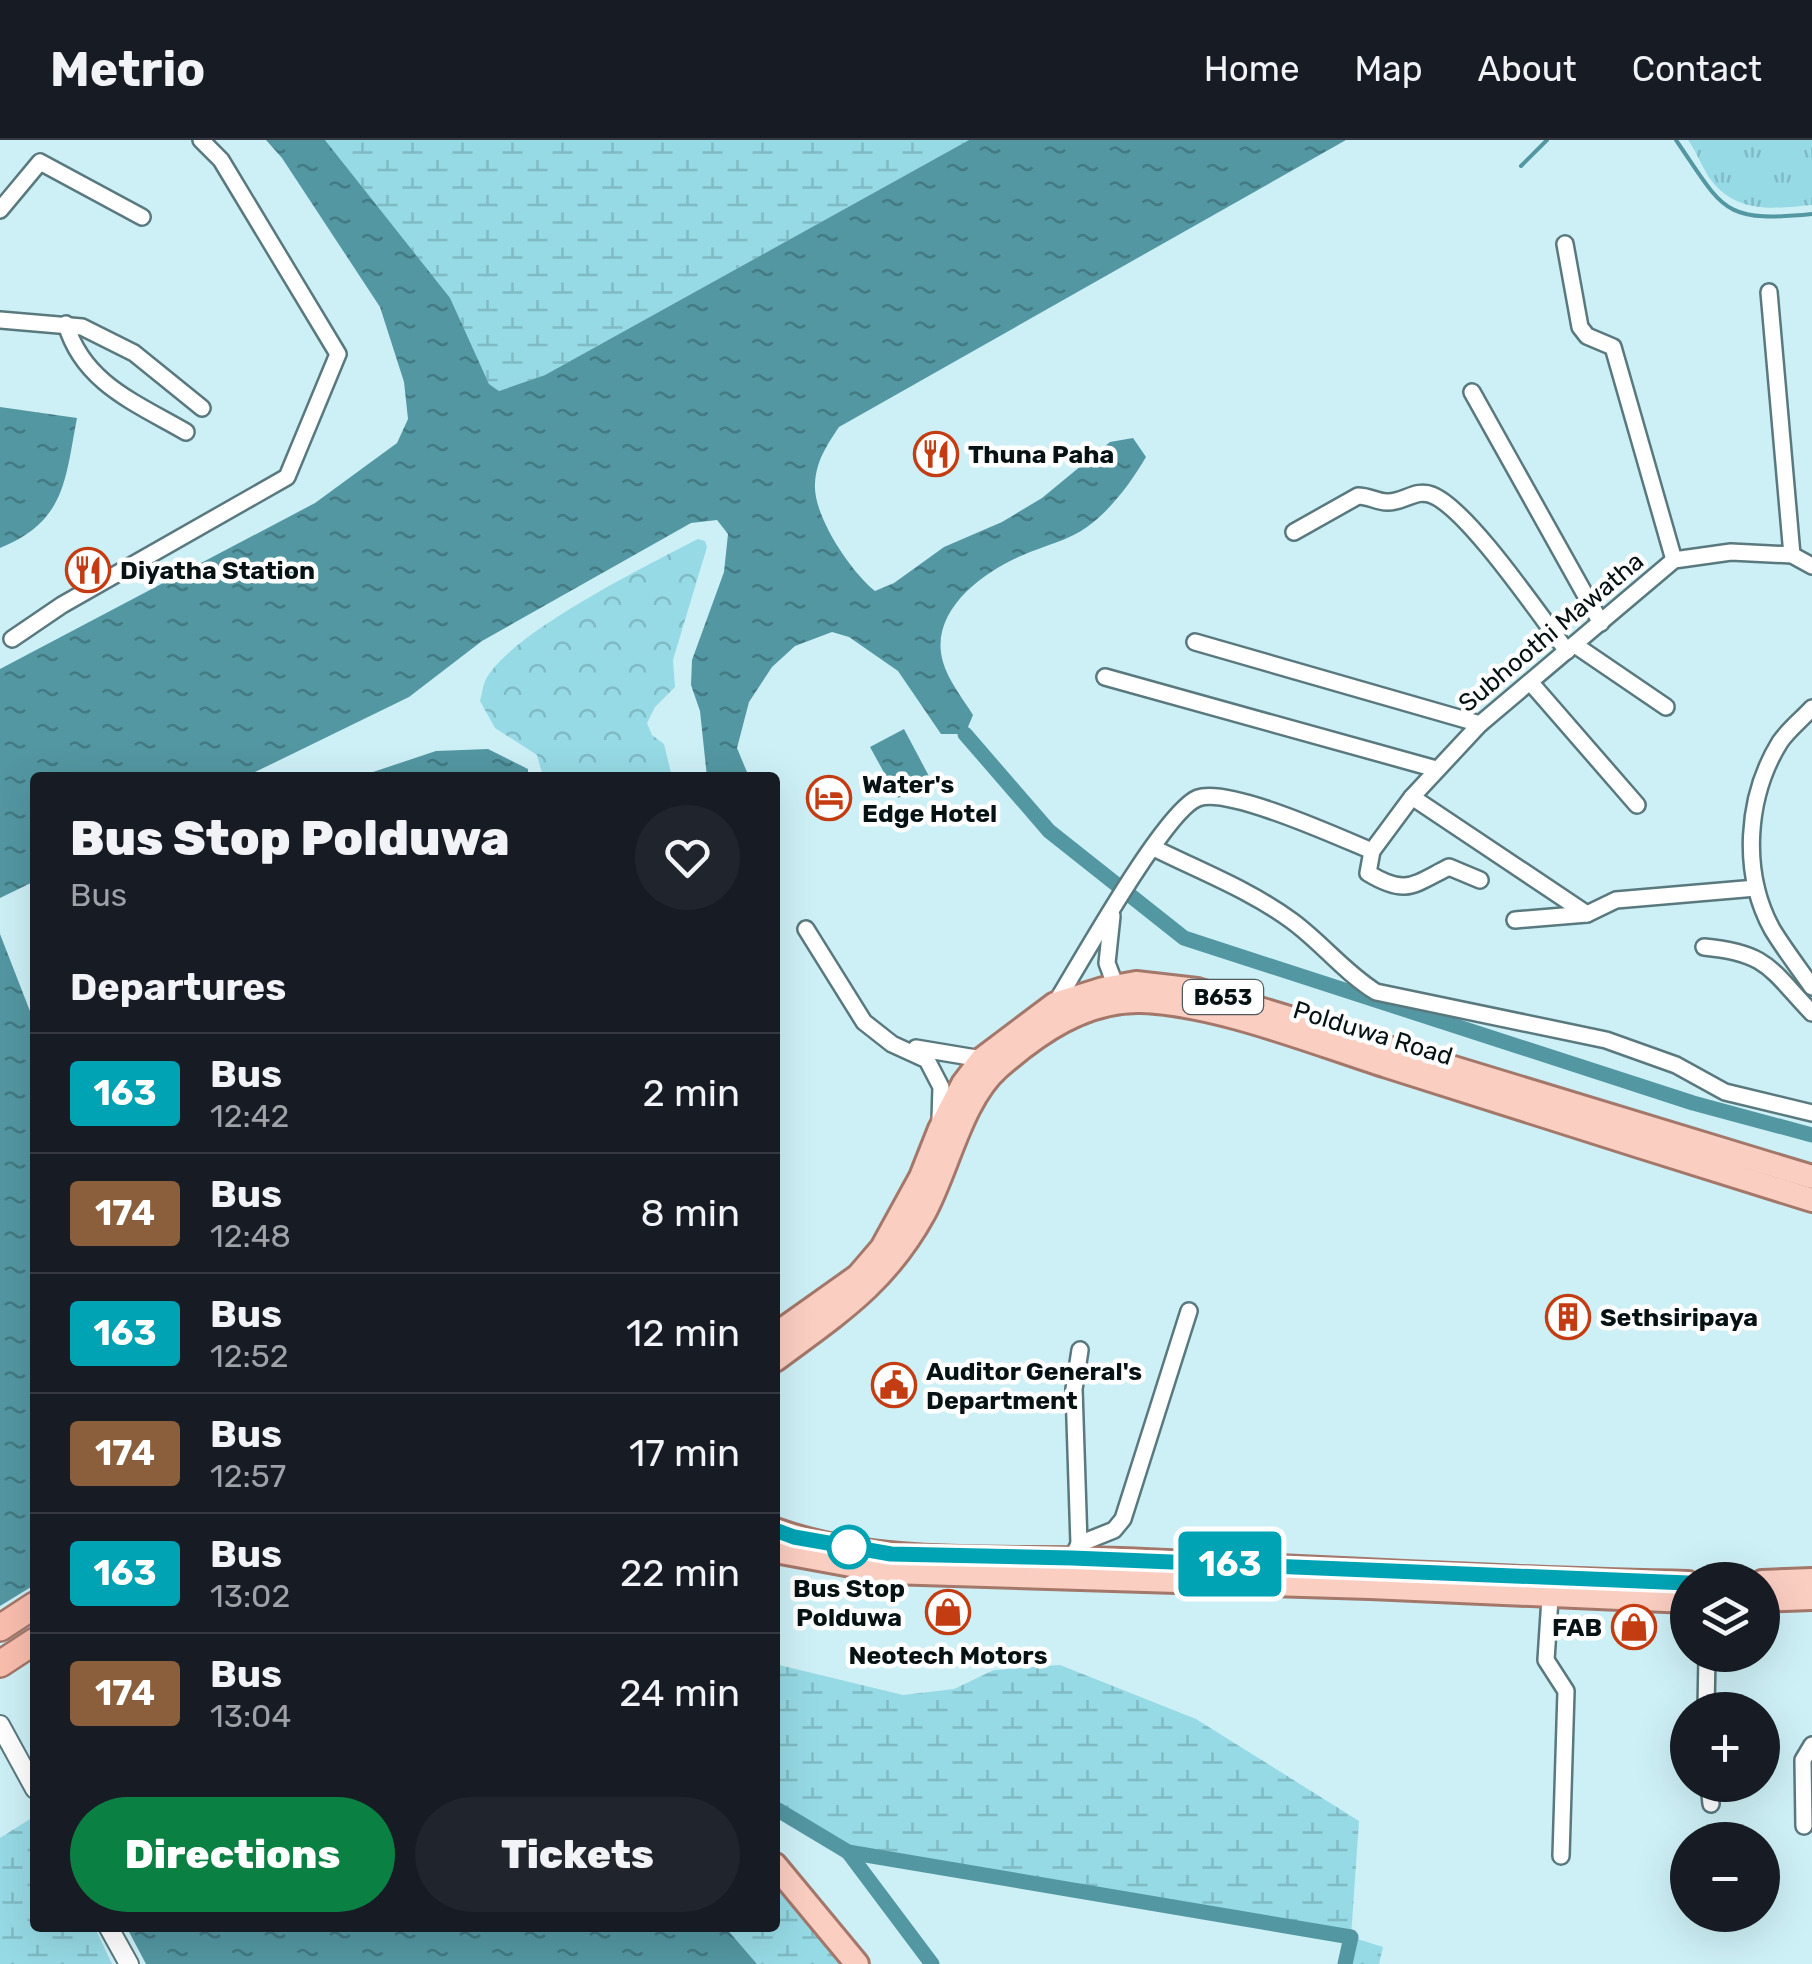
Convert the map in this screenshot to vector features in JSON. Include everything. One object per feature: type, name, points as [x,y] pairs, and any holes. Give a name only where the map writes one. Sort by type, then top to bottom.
[{"type":"highway","points":[[0,1628],[30,1608]]},
{"type":"highway","points":[[0,1664],[30,1644]]},
{"type":"main road","name":"Polduwa Road","points":[[780,1356],[870,1288],[896,1258],[925,1212],[940,1128],[970,1089],[1038,1034],[1108,994]]},
{"type":"main road","name":"Polduwa Road","points":[[780,1331],[858,1276],[882,1248],[929,1180],[982,1059],[1055,1004],[1108,994],[1305,1030],[1812,1177]]},
{"type":"main road","name":"Polduwa Road","points":[[1305,1030],[1812,1200]]},
{"type":"main road","points":[[780,1532],[891,1554],[1076,1551],[1670,1582]]},
{"type":"main road","points":[[780,1552],[889,1572],[1670,1601]]},
{"type":"main road","points":[[1780,1581],[1812,1580]]},
{"type":"main road","points":[[1780,1599],[1812,1598]]},
{"type":"main road","points":[[780,1871],[857,1964]]},
{"type":"street","points":[[12,639],[62,605],[286,477],[338,354],[221,160],[201,140]]},
{"type":"street","points":[[0,210],[40,162],[142,217]]},
{"type":"street","points":[[1565,244],[1580,328],[1587,336],[1613,347],[1674,560]]},
{"type":"street","points":[[1769,292],[1792,555]]},
{"type":"street","points":[[0,320],[82,327],[134,353],[202,408]]},
{"type":"street","points":[[66,324],[72,346],[100,382],[186,432]]},
{"type":"street","points":[[1472,392],[1601,623]]},
{"type":"street","points":[[1294,532],[1358,496],[1385,502],[1421,492],[1433,495],[1468,522],[1571,648],[1666,707]]},
{"type":"street","name":"Subhoothi Mawatha","points":[[1372,850],[1436,769],[1480,724],[1674,560],[1731,552],[1792,555],[1812,566]]},
{"type":"street","points":[[1194,642],[1480,724]]},
{"type":"street","points":[[1105,677],[1436,769]]},
{"type":"street","points":[[1531,683],[1638,805]]},
{"type":"street","points":[[1812,708],[1781,741],[1758,790],[1750,834],[1756,888],[1771,927],[1812,987]]},
{"type":"street","points":[[1055,1004],[1169,821],[1197,798],[1222,797],[1372,850],[1368,873],[1390,886],[1410,886],[1449,867],[1480,880]]},
{"type":"street","points":[[1412,797],[1587,914]]},
{"type":"street","points":[[1154,848],[1230,883],[1293,922],[1354,978],[1376,992],[1606,1040],[1676,1065],[1725,1092],[1812,1113]]},
{"type":"street","points":[[1514,920],[1587,914],[1616,900],[1756,888]]},
{"type":"street","points":[[1108,994],[1113,907]]},
{"type":"street","points":[[806,929],[864,1022],[892,1044],[928,1060],[970,1089]]},
{"type":"street","points":[[1704,947],[1739,950],[1762,961],[1812,1012]]},
{"type":"street","points":[[892,1044],[982,1059]]},
{"type":"street","points":[[928,1060],[941,1087],[940,1128]]},
{"type":"street","points":[[1080,1350],[1074,1389],[1076,1551],[1114,1530],[1123,1519],[1189,1311]]},
{"type":"street","points":[[1550,1598],[1546,1660],[1566,1691],[1561,1856]]},
{"type":"street","points":[[0,1725],[30,1780]]},
{"type":"street","points":[[1804,1826],[1803,1760],[1812,1745]]},
{"type":"street","points":[[112,1932],[129,1964]]},
{"type":"green space","points":[[325,140],[969,140],[545,375],[499,391],[489,384],[449,298]]},
{"type":"green space","points":[[1688,140],[1812,140],[1812,205],[1768,208],[1729,197],[1708,176]]},
{"type":"green space","points":[[698,539],[705,541],[707,547],[673,660],[675,687],[655,707],[647,723],[652,735],[664,744],[671,772],[542,772],[537,755],[495,728],[480,701],[486,679],[523,641],[616,582]]},
{"type":"green space","points":[[780,1665],[903,1695],[954,1689],[994,1670],[1060,1665],[1196,1719],[1359,1821],[1351,1937],[1383,1947],[1379,1964],[1345,1964],[1350,1937],[848,1852],[780,1812]]},
{"type":"green space","points":[[30,1819],[30,1932],[97,1932],[112,1964],[0,1964],[0,1838]]},
{"type":"green space","points":[[780,1871],[857,1964],[757,1964],[729,1932],[780,1932]]},
{"type":"water","points":[[266,140],[325,140],[450,298],[489,384],[499,391],[545,375],[969,140],[1346,140],[839,427],[830,440],[816,476],[820,512],[845,557],[875,591],[894,583],[944,547],[1002,522],[1042,498],[1110,442],[1133,438],[1146,457],[1120,495],[1096,520],[1073,536],[992,571],[951,610],[941,643],[943,662],[973,715],[965,734],[941,734],[898,671],[849,637],[832,632],[795,646],[772,667],[749,702],[737,748],[747,772],[706,772],[700,711],[691,685],[692,660],[724,572],[728,534],[717,520],[691,523],[482,641],[409,697],[255,772],[30,772],[30,883],[0,898],[0,669],[315,503],[397,443],[408,419],[404,382],[380,307],[282,158]]},
{"type":"water","points":[[0,407],[77,418],[59,496],[38,525],[0,548]]},
{"type":"water","points":[[904,729],[931,780],[898,798],[870,747]]},
{"type":"water","points":[[488,749],[528,772],[373,772],[436,751]]},
{"type":"water","points":[[0,934],[30,1011],[30,1588],[0,1606]]},
{"type":"water","points":[[129,1932],[729,1932],[757,1964],[146,1964]]},
{"type":"waterway","points":[[1521,166],[1547,140]]},
{"type":"waterway","points":[[1676,140],[1716,197],[1728,207],[1760,216],[1812,214]]},
{"type":"waterway","points":[[965,734],[1049,831],[1184,938],[1693,1103],[1812,1135]]},
{"type":"waterway","points":[[780,1811],[848,1852],[1351,1937],[1345,1964]]},
{"type":"waterway","points":[[848,1852],[932,1964]]},
{"type":"bus line","name":"163","points":[[780,1532],[891,1554],[1670,1583]]},
{"type":"place","name":"Thuna Paha","points":[[936,454]]},
{"type":"place","name":"Diyatha Station","points":[[88,570]]},
{"type":"place","name":"Water's Edge Hotel","points":[[829,798]]},
{"type":"place","name":"Sethsiripaya","points":[[1568,1317]]},
{"type":"place","name":"Auditor General's Department","points":[[894,1385]]},
{"type":"place","name":"Bus Stop Polduwa","points":[[849,1547]]},
{"type":"place","name":"Neotech Motors","points":[[948,1612]]},
{"type":"place","name":"FAB","points":[[1634,1627]]}]
